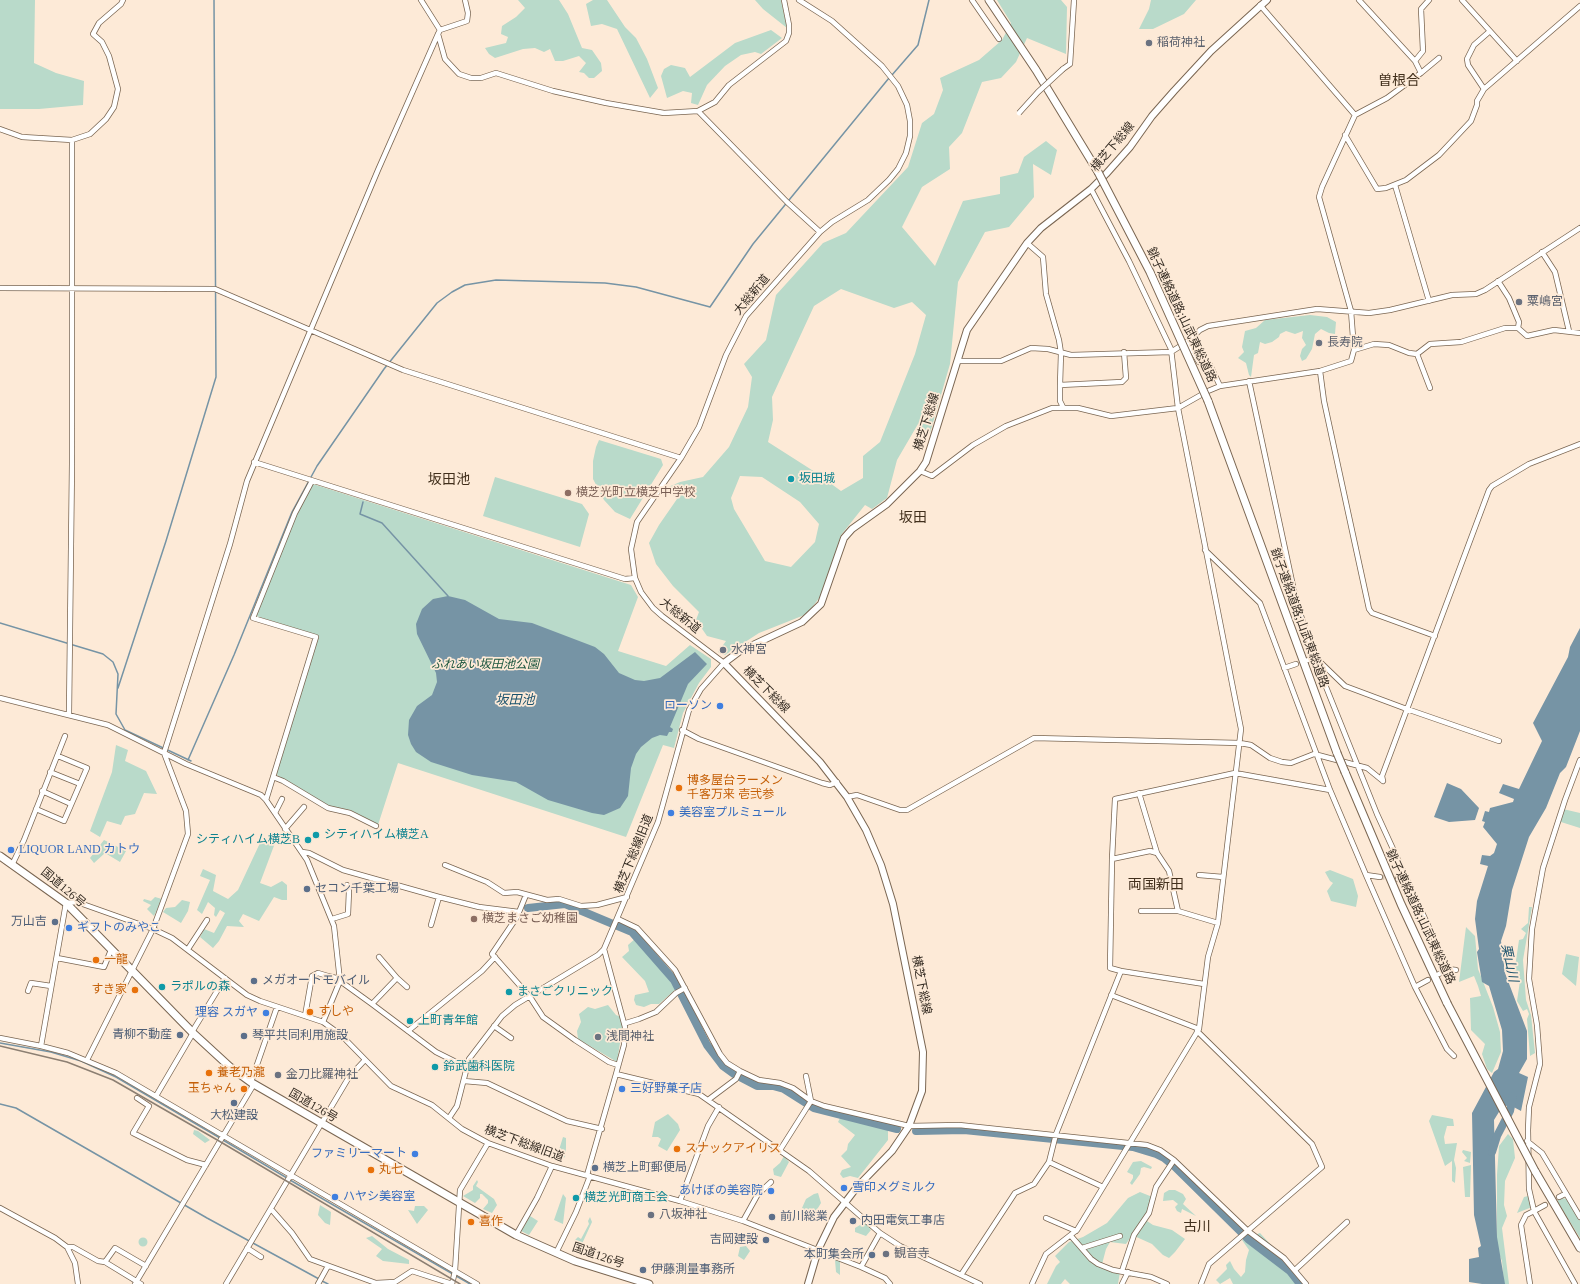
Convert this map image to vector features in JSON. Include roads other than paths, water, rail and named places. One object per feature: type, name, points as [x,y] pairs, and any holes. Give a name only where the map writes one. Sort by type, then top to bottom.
[{"type":"highway","name":"銚子連絡道路;山武東総道路","points":[[989,0],[1036,70],[1098,172],[1150,272],[1208,401],[1337,753],[1395,890],[1447,1004],[1535,1171],[1580,1248]]},
{"type":"highway","name":"国道126号","points":[[0,856],[13,863],[66,903],[193,1033],[230,1067],[252,1083],[321,1124],[516,1234],[556,1253],[649,1284]]},
{"type":"main road","name":"横芝下総線","points":[[808,1284],[818,1250],[834,1217],[844,1202],[892,1151],[909,1126],[922,1091],[923,1052],[906,963],[888,884],[866,830],[837,782],[809,749],[724,663],[740,651],[802,622],[821,604],[826,595],[838,553],[844,538],[852,529],[887,504],[920,471],[929,454],[967,330],[973,319],[1027,243],[1041,228],[1091,189],[1130,147],[1152,116],[1174,90],[1211,51],[1267,0]]},
{"type":"street","points":[[0,129],[22,137],[72,140],[90,134],[106,119],[114,107],[118,89],[109,56],[102,42],[93,34],[99,23],[121,4],[122,0]]},
{"type":"street","points":[[421,0],[439,32],[445,59],[459,74],[471,78],[481,78],[496,73],[553,91],[606,103],[664,113],[698,111],[714,102],[729,85],[786,41],[789,33],[789,25],[784,0]]},
{"type":"street","points":[[87,1060],[153,929],[188,834],[186,811],[164,753],[254,462],[439,32],[467,20],[468,13],[465,0]]},
{"type":"street","name":"大総新道","points":[[724,663],[653,608],[641,592],[635,578],[631,549],[637,522],[681,458],[699,427],[726,355],[736,332],[746,316],[820,232],[832,222],[868,200],[898,169],[906,153],[910,136],[910,121],[907,105],[898,86],[882,66],[832,21],[799,0]]},
{"type":"street","points":[[972,0],[999,39]]},
{"type":"street","points":[[1019,113],[1038,92],[1070,64],[1074,0]]},
{"type":"street","points":[[1359,0],[1415,61],[1421,73]]},
{"type":"street","points":[[1415,61],[1423,51],[1420,9],[1429,0]]},
{"type":"street","points":[[1462,0],[1517,61]]},
{"type":"street","points":[[1260,5],[1355,116]]},
{"type":"street","points":[[1345,136],[1376,189],[1410,178],[1439,155],[1471,121],[1477,101],[1484,89],[1580,6]]},
{"type":"street","points":[[1484,89],[1468,65],[1467,59],[1474,45],[1490,31]]},
{"type":"street","points":[[920,471],[932,476],[973,445],[1006,426],[1041,411],[1063,407],[1078,408],[1111,416],[1178,408],[1220,386],[1320,371],[1352,361],[1354,350],[1351,311],[1319,196],[1355,116],[1387,98],[1439,58]]},
{"type":"street","points":[[698,111],[787,202],[820,232]]},
{"type":"street","points":[[69,714],[72,463],[72,140]]},
{"type":"street","points":[[1395,184],[1429,301]]},
{"type":"street","points":[[1032,1284],[1046,1254],[1076,1231],[1198,1030],[1208,957],[1218,924],[1235,773],[1240,742],[1240,719],[1205,550],[1178,408],[1171,352],[1162,329],[1129,261],[1091,189]]},
{"type":"street","points":[[957,361],[1001,361],[1031,348],[1071,355],[1124,352],[1171,352],[1190,340],[1200,330],[1208,326],[1317,309],[1369,313],[1390,310],[1452,295],[1476,294],[1580,228]]},
{"type":"street","points":[[1027,243],[1044,257],[1046,294],[1059,340],[1061,353],[1060,401],[1063,407]]},
{"type":"street","points":[[1542,252],[1555,272],[1569,331]]},
{"type":"street","points":[[1498,281],[1512,304],[1519,322],[1518,328]]},
{"type":"street","points":[[0,288],[215,289],[403,370],[681,458]]},
{"type":"street","points":[[1354,350],[1374,344],[1389,345],[1409,353],[1417,354],[1430,344],[1461,342],[1505,328],[1518,328],[1527,336],[1554,330],[1580,333]]},
{"type":"street","points":[[1190,340],[1189,345],[1198,362],[1210,365],[1220,386]]},
{"type":"street","points":[[1060,385],[1122,382],[1126,378],[1124,352]]},
{"type":"street","points":[[1417,354],[1430,388]]},
{"type":"street","points":[[1320,371],[1324,400],[1369,608],[1372,613],[1435,636]]},
{"type":"street","points":[[1249,381],[1296,600],[1314,657],[1357,766],[1406,881],[1448,969]]},
{"type":"street","points":[[847,797],[857,795],[900,810],[907,810],[1034,738],[1240,742],[1251,745],[1270,758],[1282,762],[1291,763],[1307,756],[1317,754],[1366,768],[1383,781],[1382,776],[1489,490],[1492,486],[1529,464],[1580,444]]},
{"type":"street","points":[[254,462],[625,579],[635,578]]},
{"type":"street","points":[[266,800],[316,637],[254,618],[295,513],[312,481]]},
{"type":"street","points":[[1205,550],[1260,603],[1330,790],[1366,875],[1415,987],[1447,1049],[1454,1056]]},
{"type":"street","points":[[1308,660],[1314,657]]},
{"type":"street","points":[[1314,657],[1346,686],[1499,741]]},
{"type":"street","name":"横芝下総線旧道","points":[[724,663],[694,699],[682,730],[658,822],[604,950],[598,956],[515,1005],[494,1026],[473,1053],[466,1066],[464,1081],[457,1106],[449,1118],[462,1129],[488,1144],[552,1166],[680,1201],[743,1221],[861,1267],[885,1278],[890,1284]]},
{"type":"street","points":[[1284,668],[1296,664]]},
{"type":"street","points":[[0,698],[69,714],[108,725],[164,753],[261,796],[266,800],[302,852],[332,919],[336,934],[340,981],[324,1022]]},
{"type":"street","points":[[682,730],[699,739],[822,783],[830,785],[837,782]]},
{"type":"street","points":[[13,863],[65,736]]},
{"type":"street","points":[[36,809],[64,821],[87,768],[58,756]]},
{"type":"street","points":[[1575,1284],[1534,1211],[1529,1189],[1527,1142],[1529,1107],[1540,1064],[1537,1025],[1529,979],[1528,963],[1532,929],[1543,868],[1565,800],[1580,760]]},
{"type":"street","points":[[50,772],[80,784]]},
{"type":"street","points":[[1204,984],[1111,969],[1112,859],[1115,799],[1235,773],[1330,790]]},
{"type":"street","points":[[273,777],[283,780],[328,808],[350,813],[376,826]]},
{"type":"street","points":[[42,791],[71,804]]},
{"type":"street","points":[[1139,793],[1157,853],[1169,871],[1178,911]]},
{"type":"street","points":[[274,812],[282,799]]},
{"type":"street","points":[[285,829],[304,807]]},
{"type":"street","points":[[1112,859],[1150,851],[1157,853]]},
{"type":"street","points":[[302,852],[309,853],[343,870],[438,897],[479,907],[519,912]]},
{"type":"street","points":[[445,865],[487,882],[496,887],[498,891],[547,900],[570,901],[581,906],[597,905],[627,897]]},
{"type":"street","points":[[1199,875],[1223,877]]},
{"type":"street","points":[[1366,875],[1380,877]]},
{"type":"street","points":[[1398,879],[1406,881]]},
{"type":"street","points":[[332,919],[348,914],[349,891],[347,885]]},
{"type":"street","points":[[349,891],[355,890]]},
{"type":"street","points":[[526,895],[519,912],[492,954],[530,997],[543,1017],[575,1040],[609,1062],[618,1066]]},
{"type":"street","points":[[431,925],[438,897]]},
{"type":"street","points":[[41,1046],[66,903],[77,902],[153,929],[172,938],[248,995],[277,1007],[324,1022],[340,1035],[364,1061],[391,1086],[432,1104],[449,1118]]},
{"type":"street","points":[[1141,911],[1178,911],[1218,924]]},
{"type":"street","points":[[618,919],[637,928],[675,970],[682,989],[720,1054],[727,1063],[740,1071],[759,1080],[780,1083],[793,1088],[811,1101],[824,1106],[909,1126],[959,1125],[1056,1134],[1128,1145],[1147,1145],[1160,1150],[1174,1160],[1248,1232],[1284,1258],[1306,1284]]},
{"type":"street","points":[[188,949],[207,920]]},
{"type":"street","points":[[57,958],[104,967],[111,950]]},
{"type":"street","points":[[556,1253],[576,1212],[589,1175],[624,1045],[626,1023],[604,950]]},
{"type":"street","points":[[379,957],[397,978],[408,988]]},
{"type":"street","points":[[408,1031],[482,971],[495,957]]},
{"type":"street","points":[[1439,974],[1448,969],[1456,970]]},
{"type":"street","points":[[961,1275],[1015,1193],[1034,1184],[1049,1162],[1056,1134],[1120,971]]},
{"type":"street","points":[[305,1016],[311,979],[313,975],[318,973],[340,981],[436,1052],[466,1066]]},
{"type":"street","points":[[156,1096],[225,978]]},
{"type":"street","points":[[372,1004],[397,978]]},
{"type":"street","points":[[1415,987],[1428,980]]},
{"type":"street","points":[[28,991],[31,983],[51,986]]},
{"type":"street","points":[[626,1023],[656,1012],[682,989]]},
{"type":"street","points":[[1111,995],[1198,1030],[1312,1144],[1322,1167],[1209,1264],[1201,1284]]},
{"type":"street","points":[[67,1247],[73,1247],[98,1261],[105,1262],[138,1283],[146,1266],[206,1165],[252,1083],[277,1007]]},
{"type":"street","points":[[494,1026],[511,1038]]},
{"type":"street","points":[[0,1038],[41,1046],[87,1060],[116,1073],[222,1137],[477,1284]]},
{"type":"street","points":[[226,1284],[272,1209],[349,1077],[364,1061]]},
{"type":"street","points":[[708,1100],[736,1079],[740,1071]]},
{"type":"street","points":[[616,1074],[691,1091],[708,1100],[809,1171],[880,1233],[900,1246],[980,1284]]},
{"type":"street","points":[[780,1150],[811,1101],[806,1076]]},
{"type":"street","points":[[464,1081],[487,1083],[567,1121],[602,1129]]},
{"type":"street","points":[[137,1098],[149,1106],[133,1134],[187,1160],[206,1165]]},
{"type":"street","points":[[680,1201],[708,1126],[719,1107]]},
{"type":"street","points":[[1527,1142],[1542,1153],[1580,1217]]},
{"type":"street","points":[[272,1209],[292,1233],[310,1259],[376,1284],[394,1282],[412,1271],[452,1284],[455,1272],[458,1202],[462,1186],[488,1144]]},
{"type":"street","points":[[1122,1271],[1134,1234],[1149,1213],[1156,1187],[1174,1160]]},
{"type":"street","points":[[1049,1162],[1103,1187]]},
{"type":"street","points":[[516,1234],[537,1198],[552,1166]]},
{"type":"street","points":[[743,1221],[758,1194],[771,1182]]},
{"type":"street","points":[[1559,1198],[1565,1194]]},
{"type":"street","points":[[1530,1284],[1521,1225],[1526,1215],[1546,1205]]},
{"type":"street","points":[[0,1208],[55,1238],[67,1247],[75,1263],[78,1284]]},
{"type":"street","points":[[1046,1218],[1076,1231]]},
{"type":"street","points":[[1295,1270],[1347,1222]]},
{"type":"street","points":[[861,1267],[880,1233]]},
{"type":"street","points":[[1071,1236],[1098,1264],[1113,1270],[1151,1277],[1166,1284]]},
{"type":"street","points":[[1082,1248],[1120,1236]]},
{"type":"street","points":[[105,1262],[115,1248],[146,1266]]},
{"type":"street","points":[[247,1248],[261,1257]]},
{"type":"street","points":[[318,1284],[328,1266]]},
{"type":"street","points":[[1122,1284],[1128,1272]]},
{"type":"water","name":"坂田池","points":[[448,596],[465,600],[499,619],[532,623],[595,647],[604,654],[619,673],[635,680],[644,681],[660,678],[695,652],[707,664],[688,684],[670,727],[673,729],[672,732],[669,732],[667,736],[660,735],[652,738],[641,747],[636,754],[631,768],[628,796],[620,808],[604,815],[592,813],[548,800],[516,782],[472,775],[431,762],[416,752],[408,735],[409,720],[417,706],[432,695],[437,682],[436,673],[417,634],[416,624],[422,609],[433,599]]},
{"type":"water","name":"栗山川","points":[[1580,628],[1580,731],[1566,767],[1560,773],[1546,808],[1529,837],[1512,890],[1506,926],[1501,941],[1505,973],[1527,1031],[1527,1059],[1519,1073],[1528,1077],[1521,1111],[1510,1105],[1502,1107],[1494,1120],[1497,1237],[1505,1284],[1482,1284],[1469,1282],[1469,1259],[1479,1257],[1478,1248],[1481,1246],[1474,1215],[1472,1113],[1494,1072],[1498,1069],[1503,1051],[1502,1030],[1489,986],[1482,982],[1477,952],[1479,949],[1475,919],[1477,901],[1488,866],[1480,864],[1482,855],[1490,856],[1494,853],[1497,844],[1483,827],[1485,822],[1482,821],[1485,811],[1489,812],[1490,808],[1513,802],[1514,799],[1499,793],[1503,784],[1519,789],[1542,741],[1533,723],[1568,657],[1570,647]]},
{"type":"water","points":[[1447,783],[1461,789],[1479,808],[1475,820],[1449,822],[1434,817]]},
{"type":"waterway","points":[[118,688],[166,541],[216,377],[214,0]]},
{"type":"waterway","points":[[892,75],[918,45],[929,0]]},
{"type":"waterway","points":[[188,760],[234,655],[292,512],[317,466],[384,369],[437,303],[465,285],[496,280],[605,283],[636,287],[710,307],[753,244],[889,78]]},
{"type":"waterway","points":[[363,502],[360,514],[382,523],[448,596]]},
{"type":"waterway","points":[[0,623],[103,654],[113,662],[118,674],[116,714],[125,730],[191,761]]},
{"type":"waterway","points":[[528,908],[565,904],[632,932],[674,980],[707,1045],[723,1066],[734,1074],[757,1086],[773,1086],[784,1089],[814,1108],[897,1129]]},
{"type":"waterway","points":[[0,1043],[51,1052],[81,1061],[116,1077],[220,1138]]},
{"type":"waterway","name":"栗山川","points":[[1492,1152],[1497,1136],[1510,1111],[1513,1096]]},
{"type":"waterway","points":[[0,1104],[16,1108],[207,1218],[319,1279]]},
{"type":"waterway","points":[[916,1131],[964,1130],[1133,1147],[1156,1154],[1164,1158],[1175,1167],[1248,1239],[1290,1271],[1300,1284]]},
{"type":"waterway","points":[[223,1140],[287,1178]]},
{"type":"waterway","points":[[290,1180],[470,1284]]},
{"type":"waterway","points":[[322,1281],[328,1284]]},
{"type":"tunnel","points":[[1380,877],[1398,879]]},
{"type":"railway","points":[[0,1046],[67,1062],[113,1080],[460,1284]]},
{"type":"place","name":"稲荷神社","points":[[1149,43]]},
{"type":"place","name":"粟嶋宮","points":[[1519,302]]},
{"type":"place","name":"長寿院","points":[[1319,343]]},
{"type":"place","name":"坂田城","points":[[791,479]]},
{"type":"place","name":"横芝光町立横芝中学校","points":[[568,493]]},
{"type":"place","name":"水神宮","points":[[723,650]]},
{"type":"place","name":"ローソン","points":[[720,706]]},
{"type":"place","name":"博多屋台ラーメン 千客万来 壱弐参","points":[[679,788]]},
{"type":"place","name":"美容室プルミュール","points":[[671,813]]},
{"type":"place","name":"シティハイム横芝A","points":[[316,835]]},
{"type":"place","name":"シティハイム横芝B","points":[[308,840]]},
{"type":"place","name":"LIQUOR LAND カトウ","points":[[11,850]]},
{"type":"place","name":"セコン千葉工場","points":[[307,889]]},
{"type":"place","name":"横芝まさご幼稚園","points":[[474,919]]},
{"type":"place","name":"万山吉","points":[[55,922]]},
{"type":"place","name":"ギフトのみやこ","points":[[69,928]]},
{"type":"place","name":"一龍","points":[[96,960]]},
{"type":"place","name":"メガオートモバイル","points":[[254,981]]},
{"type":"place","name":"ラポルの森","points":[[162,987]]},
{"type":"place","name":"すき家","points":[[135,990]]},
{"type":"place","name":"まさごクリニック","points":[[509,992]]},
{"type":"place","name":"すしや","points":[[310,1012]]},
{"type":"place","name":"理容 スガヤ","points":[[266,1013]]},
{"type":"place","name":"上町青年館","points":[[410,1021]]},
{"type":"place","name":"青柳不動産","points":[[180,1035]]},
{"type":"place","name":"琴平共同利用施設","points":[[244,1036]]},
{"type":"place","name":"浅間神社","points":[[598,1037]]},
{"type":"place","name":"鈴武歯科医院","points":[[435,1067]]},
{"type":"place","name":"養老乃瀧","points":[[209,1073]]},
{"type":"place","name":"金刀比羅神社","points":[[278,1075]]},
{"type":"place","name":"玉ちゃん","points":[[244,1089]]},
{"type":"place","name":"三好野菓子店","points":[[622,1089]]},
{"type":"place","name":"大松建設","points":[[234,1103]]},
{"type":"place","name":"スナックアイリス","points":[[677,1149]]},
{"type":"place","name":"ファミリーマート","points":[[415,1154]]},
{"type":"place","name":"横芝上町郵便局","points":[[595,1168]]},
{"type":"place","name":"丸七","points":[[371,1170]]},
{"type":"place","name":"雪印メグミルク","points":[[844,1188]]},
{"type":"place","name":"あけぼの美容院","points":[[771,1191]]},
{"type":"place","name":"ハヤシ美容室","points":[[335,1197]]},
{"type":"place","name":"横芝光町商工会","points":[[576,1198]]},
{"type":"place","name":"八坂神社","points":[[651,1215]]},
{"type":"place","name":"前川総業","points":[[772,1217]]},
{"type":"place","name":"内田電気工事店","points":[[853,1221]]},
{"type":"place","name":"喜作","points":[[471,1222]]},
{"type":"place","name":"吉岡建設","points":[[766,1240]]},
{"type":"place","name":"観音寺","points":[[886,1254]]},
{"type":"place","name":"本町集会所","points":[[872,1255]]},
{"type":"place","name":"伊藤測量事務所","points":[[643,1270]]},
{"type":"district","name":"曽根合","points":[[1399,81]]},
{"type":"district","name":"坂田池","points":[[449,480]]},
{"type":"district","name":"坂田","points":[[913,518]]},
{"type":"district","name":"両国新田","points":[[1156,885]]},
{"type":"district","name":"古川","points":[[1197,1227]]},
{"type":"park label","name":"ふれあい坂田池公園","points":[[485,665]]}]
